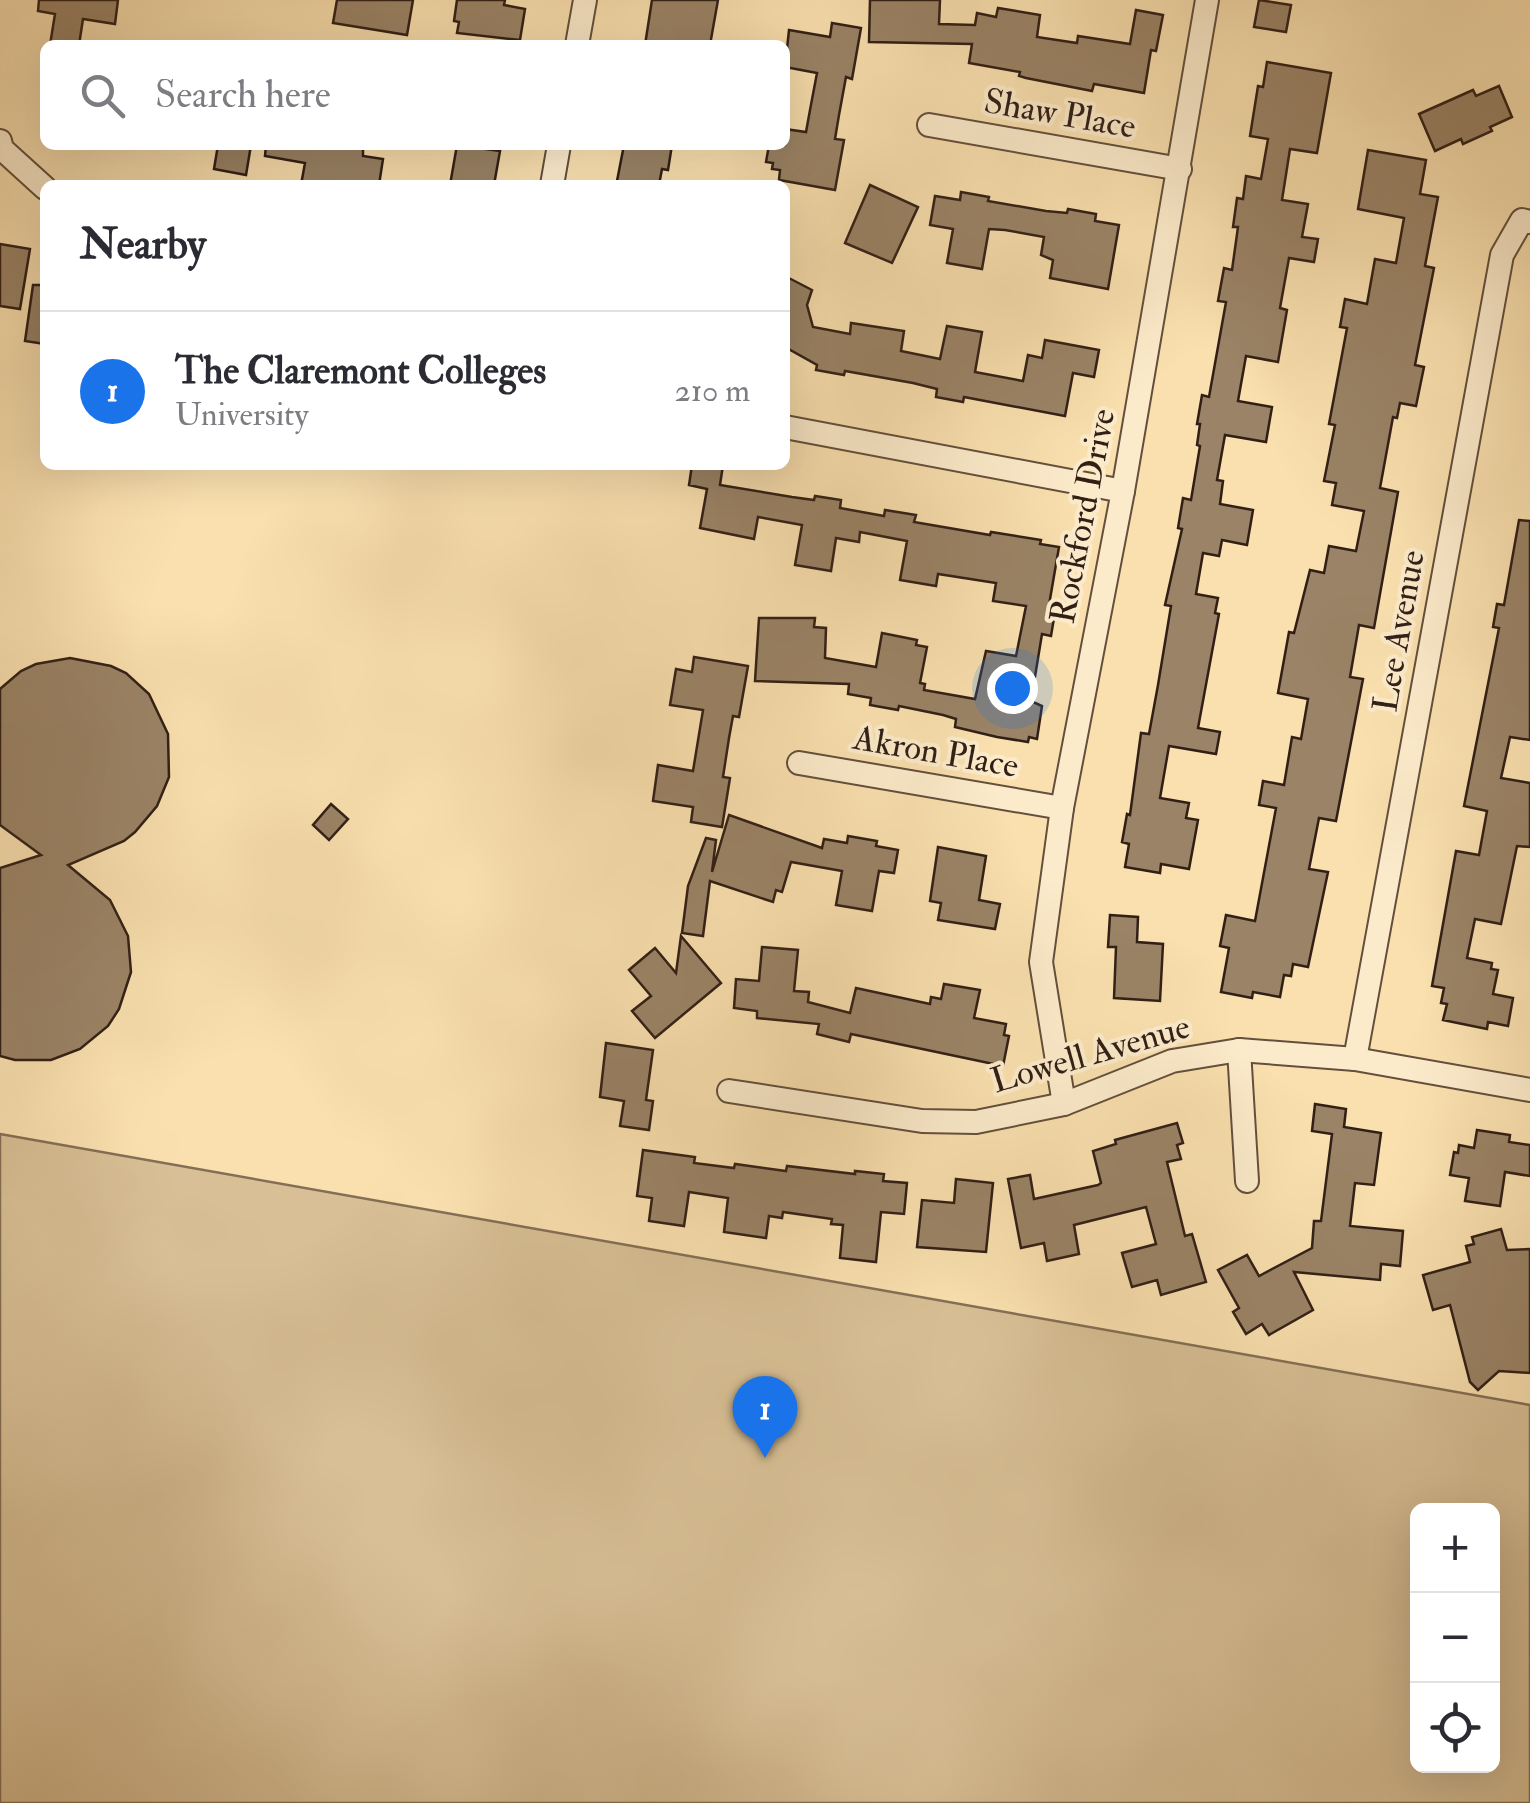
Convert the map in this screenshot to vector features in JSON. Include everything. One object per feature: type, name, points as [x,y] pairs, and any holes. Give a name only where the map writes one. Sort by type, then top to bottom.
[{"type":"street","points":[[578,40],[585,0]]},
{"type":"street","name":"Rockford Drive","points":[[1064,1104],[1041,962],[1062,808],[1123,491],[1207,0]]},
{"type":"street","name":"Shaw Place","points":[[929,126],[1180,169]]},
{"type":"street","points":[[1,145],[40,183]]},
{"type":"street","points":[[553,180],[559,150]]},
{"type":"street","name":"Lee Avenue","points":[[1355,1059],[1502,255],[1526,221]]},
{"type":"street","points":[[790,427],[1123,491]]},
{"type":"street","name":"Akron Place","points":[[799,763],[1062,808]]},
{"type":"street","points":[[1239,1050],[1247,1180]]},
{"type":"street","name":"Lowell Avenue","points":[[729,1091],[922,1121],[976,1122],[1064,1104],[1172,1061],[1239,1050],[1355,1059],[1530,1090]]},
{"type":"shaded area","points":[[0,1134],[1530,1405],[1530,1803],[0,1803]]},
{"type":"building","points":[[39,0],[118,0],[115,24],[83,19],[80,40],[51,40],[55,14],[38,11]]},
{"type":"building","points":[[337,0],[413,0],[407,35],[333,23]]},
{"type":"building","points":[[457,0],[505,0],[504,5],[525,9],[520,40],[457,33]]},
{"type":"building","points":[[652,0],[718,0],[711,40],[646,40]]},
{"type":"building","points":[[870,0],[940,0],[939,24],[975,25],[977,13],[996,17],[998,8],[1040,15],[1037,37],[1077,43],[1078,36],[1130,44],[1136,10],[1163,15],[1156,51],[1151,50],[1144,93],[1094,84],[1092,91],[969,63],[972,44],[869,42]]},
{"type":"building","points":[[1259,0],[1291,5],[1286,32],[1254,27]]},
{"type":"building","points":[[832,23],[861,28],[852,79],[846,77],[835,139],[844,140],[835,190],[779,180],[780,170],[772,169],[773,163],[766,162],[768,150],[790,150],[790,130],[806,132],[817,73],[790,68],[789,30],[830,37]]},
{"type":"building","points":[[1267,62],[1331,73],[1317,153],[1290,149],[1282,200],[1308,204],[1302,237],[1318,239],[1314,262],[1289,258],[1280,308],[1287,310],[1278,362],[1246,356],[1238,401],[1272,407],[1266,442],[1225,435],[1217,480],[1223,481],[1220,504],[1253,510],[1247,545],[1222,540],[1219,556],[1203,553],[1196,594],[1218,598],[1215,613],[1219,614],[1198,728],[1220,732],[1216,754],[1169,746],[1160,798],[1189,803],[1186,818],[1198,820],[1189,869],[1161,864],[1160,873],[1125,867],[1129,844],[1122,842],[1127,814],[1130,815],[1141,733],[1149,734],[1158,685],[1171,606],[1165,605],[1182,529],[1178,528],[1183,498],[1191,500],[1200,446],[1197,424],[1202,395],[1209,397],[1226,302],[1218,301],[1224,268],[1232,270],[1238,227],[1233,227],[1237,198],[1243,199],[1246,176],[1261,179],[1268,139],[1250,136],[1258,86],[1263,87]]},
{"type":"building","points":[[1499,86],[1512,117],[1463,144],[1461,139],[1435,151],[1419,114],[1473,90],[1476,96]]},
{"type":"building","points":[[217,150],[250,150],[246,175],[214,169]]},
{"type":"building","points":[[266,150],[363,150],[363,156],[383,159],[380,180],[302,180],[305,163],[265,156]]},
{"type":"building","points":[[456,150],[500,151],[495,180],[451,180]]},
{"type":"building","points":[[623,150],[671,150],[668,170],[662,169],[660,180],[617,180]]},
{"type":"building","points":[[1368,150],[1426,160],[1420,194],[1438,197],[1425,266],[1434,268],[1415,365],[1424,367],[1416,406],[1400,403],[1397,418],[1393,417],[1380,488],[1398,492],[1374,628],[1359,625],[1350,677],[1363,679],[1336,821],[1319,818],[1309,869],[1328,872],[1308,967],[1293,964],[1291,976],[1284,975],[1280,997],[1253,992],[1252,998],[1221,992],[1229,948],[1220,946],[1226,915],[1255,921],[1276,808],[1259,805],[1263,781],[1284,785],[1292,737],[1301,739],[1308,699],[1278,693],[1289,632],[1294,633],[1310,570],[1324,573],[1329,546],[1356,551],[1364,511],[1332,505],[1336,483],[1324,481],[1335,425],[1329,424],[1347,328],[1340,327],[1345,299],[1367,304],[1375,259],[1396,263],[1404,218],[1358,209]]},
{"type":"building","points":[[870,185],[918,207],[892,263],[845,243]]},
{"type":"building","points":[[961,192],[1046,211],[1067,213],[1068,209],[1096,214],[1095,221],[1119,225],[1108,289],[1050,278],[1053,260],[1041,255],[1044,237],[1005,230],[989,229],[982,269],[947,263],[953,229],[930,225],[935,196],[960,200]]},
{"type":"building","points":[[0,244],[30,249],[20,309],[0,306]]},
{"type":"building","points":[[790,279],[812,290],[807,305],[813,327],[850,334],[851,323],[904,331],[901,351],[940,359],[947,326],[982,332],[975,372],[1023,381],[1028,355],[1042,358],[1045,340],[1099,350],[1094,377],[1073,373],[1065,416],[964,397],[963,402],[936,397],[937,389],[845,371],[844,375],[816,370],[817,365],[790,350]]},
{"type":"building","points":[[33,285],[40,285],[40,343],[25,341]]},
{"type":"building","points":[[691,470],[722,470],[720,485],[814,500],[815,496],[841,500],[840,508],[884,516],[885,510],[916,515],[914,522],[1041,540],[1040,544],[1059,547],[1049,605],[1056,606],[1051,636],[1042,634],[1031,701],[1042,706],[1037,739],[1029,737],[1028,742],[997,737],[955,727],[956,719],[943,715],[870,705],[871,698],[848,694],[849,684],[755,681],[759,618],[815,618],[814,627],[826,628],[825,658],[876,667],[882,633],[917,640],[916,645],[927,647],[920,683],[925,684],[924,690],[975,699],[986,651],[1016,656],[1026,606],[993,601],[996,583],[938,574],[936,586],[900,580],[907,541],[860,532],[859,542],[836,538],[831,571],[795,565],[802,525],[758,517],[754,539],[700,528],[707,489],[689,485]]},
{"type":"building","points":[[1519,520],[1530,521],[1530,740],[1510,737],[1501,778],[1530,783],[1530,847],[1517,846],[1501,924],[1475,919],[1467,958],[1492,963],[1491,969],[1498,970],[1493,994],[1513,998],[1508,1026],[1488,1022],[1487,1029],[1443,1020],[1447,1004],[1441,1003],[1444,988],[1432,986],[1456,851],[1479,855],[1487,811],[1464,806],[1499,628],[1493,627],[1497,604],[1504,605]]},
{"type":"building","points":[[694,657],[748,666],[739,717],[733,716],[729,738],[723,777],[730,778],[722,827],[691,822],[693,807],[653,801],[658,765],[693,771],[703,710],[670,705],[676,669],[692,672]]},
{"type":"building","points":[[70,658],[111,666],[126,673],[149,694],[168,734],[169,777],[157,806],[135,832],[124,841],[68,865],[110,900],[128,936],[131,972],[119,1009],[108,1026],[80,1049],[51,1060],[15,1060],[0,1056],[0,868],[41,855],[0,825],[0,689],[36,664]]},
{"type":"building","points":[[331,804],[348,819],[329,840],[313,825]]},
{"type":"building","points":[[729,815],[822,848],[824,839],[847,843],[848,836],[877,841],[876,846],[898,850],[894,873],[879,871],[872,911],[836,905],[842,871],[791,862],[782,892],[776,890],[773,902],[710,881],[703,936],[682,933],[688,886],[706,838],[716,840],[712,872]]},
{"type":"building","points":[[938,847],[986,856],[979,900],[1000,904],[995,929],[938,920],[941,903],[930,901]]},
{"type":"building","points":[[1110,915],[1138,917],[1137,942],[1163,944],[1160,1001],[1114,998],[1116,947],[1108,947]]},
{"type":"building","points":[[681,936],[721,983],[655,1038],[632,1011],[651,996],[629,970],[655,948],[676,973]]},
{"type":"building","points":[[762,947],[798,950],[794,991],[809,992],[808,1002],[850,1013],[856,988],[930,1004],[931,997],[941,999],[944,984],[980,990],[974,1018],[1006,1024],[1004,1035],[1009,1036],[1003,1066],[851,1034],[849,1042],[817,1034],[819,1024],[757,1018],[757,1011],[734,1008],[736,979],[759,981]]},
{"type":"building","points":[[606,1043],[653,1050],[646,1100],[653,1101],[649,1130],[620,1126],[624,1101],[600,1097]]},
{"type":"building","points":[[1315,1104],[1346,1109],[1344,1127],[1381,1133],[1374,1185],[1355,1183],[1350,1226],[1403,1231],[1400,1266],[1381,1264],[1380,1280],[1294,1272],[1313,1310],[1269,1335],[1262,1324],[1246,1334],[1233,1312],[1239,1308],[1218,1270],[1247,1255],[1259,1276],[1312,1248],[1314,1221],[1321,1221],[1332,1134],[1312,1131]]},
{"type":"building","points":[[1177,1123],[1183,1143],[1177,1145],[1181,1159],[1167,1162],[1185,1236],[1192,1234],[1206,1282],[1161,1295],[1157,1280],[1132,1287],[1122,1253],[1156,1244],[1146,1207],[1074,1225],[1079,1254],[1047,1261],[1044,1243],[1021,1248],[1008,1179],[1030,1175],[1034,1199],[1098,1185],[1101,1183],[1093,1151],[1116,1144],[1115,1140]]},
{"type":"building","points":[[1477,1130],[1510,1135],[1509,1142],[1530,1145],[1530,1176],[1505,1172],[1500,1206],[1465,1201],[1469,1178],[1450,1175],[1454,1152],[1458,1153],[1459,1145],[1474,1148]]},
{"type":"building","points":[[643,1150],[695,1157],[694,1163],[734,1168],[735,1164],[786,1171],[787,1166],[884,1174],[883,1181],[907,1183],[904,1214],[881,1212],[876,1262],[840,1258],[843,1225],[831,1224],[832,1219],[783,1212],[782,1218],[769,1216],[766,1238],[724,1232],[728,1198],[689,1192],[684,1226],[649,1221],[652,1198],[637,1196]]},
{"type":"building","points":[[956,1179],[993,1183],[986,1252],[917,1247],[922,1200],[954,1203]]},
{"type":"building","points":[[1501,1229],[1507,1250],[1530,1249],[1530,1373],[1499,1371],[1478,1390],[1470,1382],[1450,1305],[1433,1310],[1423,1275],[1470,1262],[1466,1246],[1474,1244],[1472,1237]]},
{"type":"place","name":"The Claremont Colleges","points":[[765,1458]]}]
